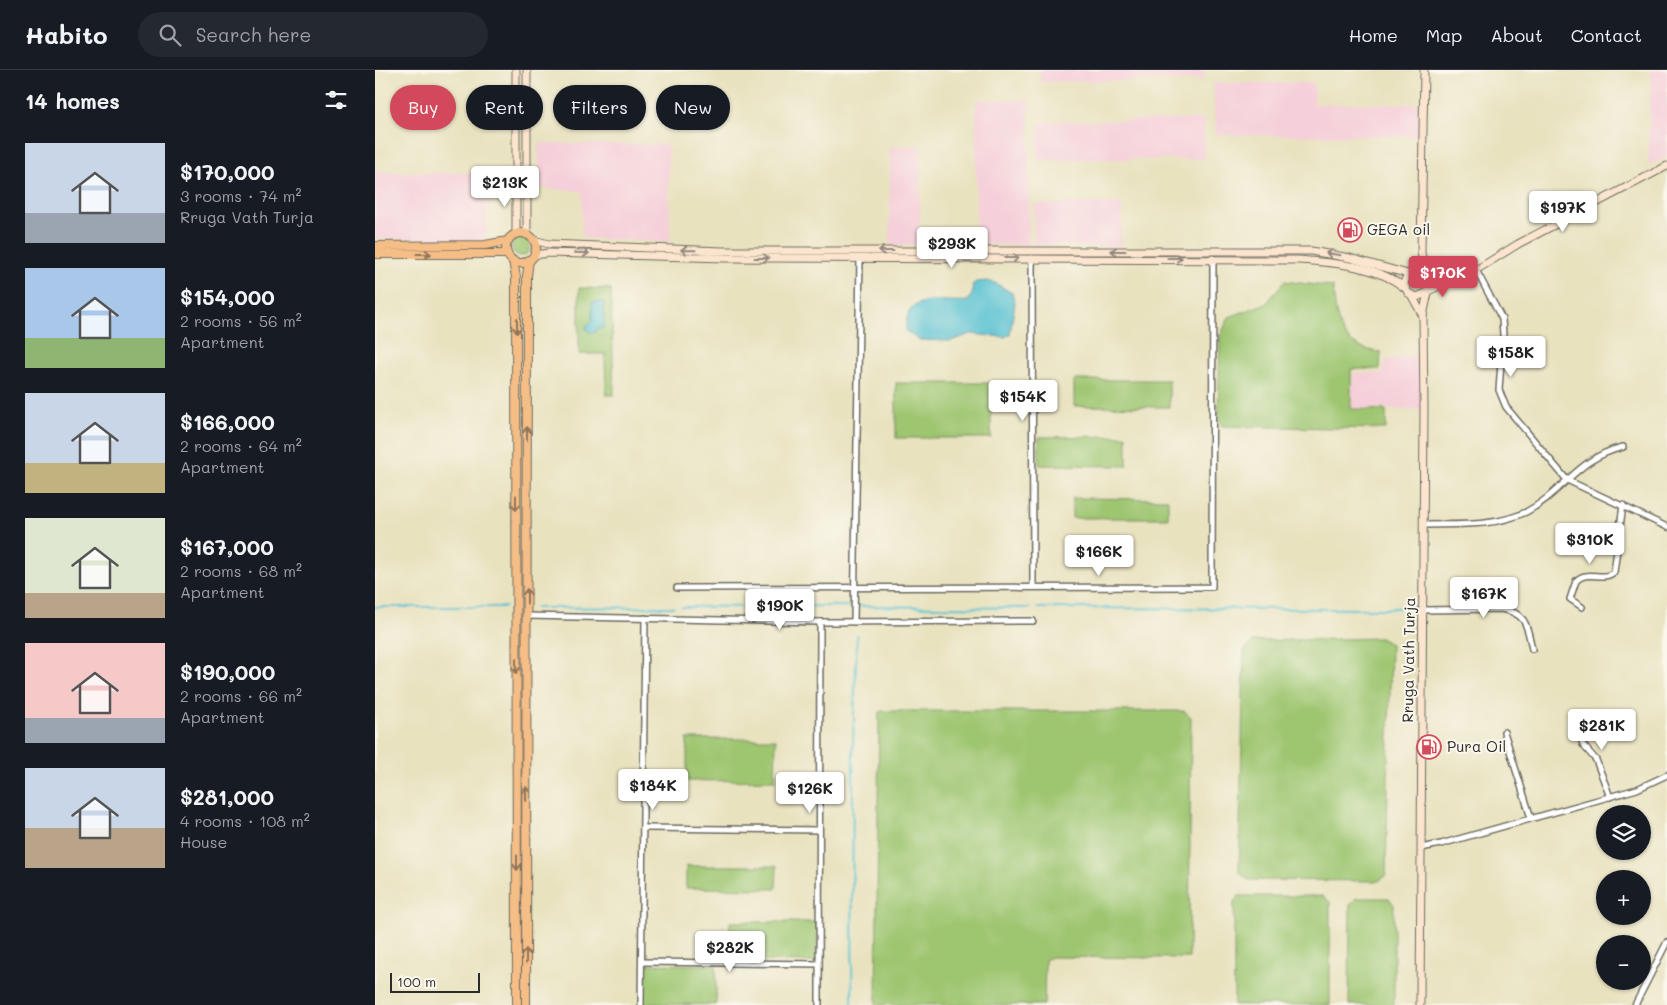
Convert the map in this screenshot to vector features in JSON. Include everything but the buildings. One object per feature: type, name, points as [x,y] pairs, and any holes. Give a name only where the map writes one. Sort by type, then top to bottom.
[{"type":"main road","points":[[375,246],[485,245],[508,241],[516,234],[530,237],[535,249],[527,276],[526,1005]]},
{"type":"main road","points":[[508,241],[507,254],[513,261],[517,277],[517,1005]]},
{"type":"main road","points":[[375,254],[507,254]]},
{"type":"main road","points":[[513,261],[520,263],[531,258]]},
{"type":"street","points":[[516,70],[516,234]]},
{"type":"street","points":[[527,70],[530,237],[549,244],[722,251],[1311,251],[1350,258],[1410,273],[1417,270],[1451,282]]},
{"type":"street","name":"Rruga Vath Turja","points":[[1420,1005],[1424,524],[1423,316],[1430,284],[1421,253],[1424,70]]},
{"type":"street","points":[[1412,296],[1417,297],[1476,270],[1518,244],[1667,166]]},
{"type":"street","points":[[531,258],[549,253],[683,258],[1213,258],[1299,260],[1347,265],[1388,277],[1405,288]]},
{"type":"street","name":"Rruga Vath Turja","points":[[1421,253],[1404,284],[1423,316]]},
{"type":"street","points":[[854,622],[860,258]]},
{"type":"street","points":[[1032,258],[1033,587]]},
{"type":"street","points":[[677,588],[1212,587],[1213,258]]},
{"type":"street","points":[[1476,270],[1502,319],[1503,334],[1499,390],[1502,402],[1567,480],[1667,526]]},
{"type":"street","points":[[1424,524],[1485,523],[1516,516],[1527,511],[1586,463],[1604,452],[1623,447]]},
{"type":"street","points":[[1582,607],[1570,599],[1576,581],[1585,575],[1605,577],[1614,572],[1623,505]]},
{"type":"street","points":[[1423,610],[1512,610],[1520,615],[1526,623],[1532,648]]},
{"type":"street","points":[[527,616],[820,622],[1033,620]]},
{"type":"street","points":[[641,1005],[645,618]]},
{"type":"street","points":[[819,1005],[820,622]]},
{"type":"street","points":[[1574,714],[1583,745],[1596,760],[1609,796]]},
{"type":"street","points":[[1503,732],[1531,818]]},
{"type":"street","points":[[1421,848],[1637,789],[1667,775]]},
{"type":"street","points":[[643,828],[819,830]]},
{"type":"street","points":[[1635,1005],[1667,942]]},
{"type":"street","points":[[641,962],[819,964]]},
{"type":"shaded area","points":[[1040,70],[1204,70],[1204,80],[1040,82]]},
{"type":"shaded area","points":[[1651,70],[1667,70],[1667,157],[1648,166]]},
{"type":"shaded area","points":[[1213,83],[1314,83],[1314,104],[1421,104],[1419,136],[1216,135]]},
{"type":"shaded area","points":[[976,100],[1029,100],[1029,245],[976,244]]},
{"type":"shaded area","points":[[1204,119],[1205,159],[1037,160],[1039,122]]},
{"type":"shaded area","points":[[538,143],[668,145],[670,242],[582,238],[582,191],[540,188]]},
{"type":"shaded area","points":[[890,146],[920,146],[920,245],[890,245]]},
{"type":"shaded area","points":[[375,172],[488,173],[486,240],[375,239]]},
{"type":"shaded area","points":[[1122,203],[1121,247],[1034,245],[1034,204]]},
{"type":"shaded area","points":[[1420,354],[1423,410],[1352,408],[1353,373],[1382,373],[1386,360]]},
{"type":"green space","points":[[521,238],[527,241],[530,247],[527,253],[521,256],[515,253],[512,247],[515,241]]},
{"type":"green space","points":[[1284,281],[1333,287],[1336,312],[1343,332],[1357,345],[1367,350],[1381,352],[1380,369],[1351,369],[1351,409],[1386,410],[1386,429],[1222,426],[1218,419],[1220,337],[1229,317],[1267,303]]},
{"type":"green space","points":[[579,288],[611,289],[614,395],[606,395],[605,354],[579,354]]},
{"type":"green space","points":[[1074,380],[1169,380],[1169,407],[1074,406]]},
{"type":"green space","points":[[896,383],[991,383],[991,438],[896,438]]},
{"type":"green space","points":[[1127,436],[1127,466],[1039,465],[1039,437]]},
{"type":"green space","points":[[1072,498],[1168,499],[1168,518],[1072,518]]},
{"type":"green space","points":[[1380,638],[1391,644],[1386,875],[1379,881],[1248,880],[1239,872],[1244,650],[1254,641]]},
{"type":"green space","points":[[1184,711],[1191,717],[1189,958],[1051,957],[1045,960],[1044,1005],[876,1005],[879,712]]},
{"type":"green space","points":[[687,739],[776,739],[775,780],[687,781]]},
{"type":"green space","points":[[686,866],[777,866],[776,889],[686,888]]},
{"type":"green space","points":[[1239,896],[1323,896],[1330,902],[1330,1005],[1234,1005],[1234,901]]},
{"type":"green space","points":[[1356,898],[1389,898],[1394,905],[1394,1005],[1349,1005],[1350,904]]},
{"type":"green space","points":[[730,922],[817,922],[816,962],[729,961]]},
{"type":"green space","points":[[644,964],[716,965],[716,1005],[643,1004]]},
{"type":"water","points":[[987,281],[995,283],[1012,293],[1015,303],[1010,334],[1005,337],[971,334],[951,341],[919,340],[906,331],[907,318],[917,304],[935,301],[968,301],[973,292],[972,285],[976,282]]},
{"type":"water","points":[[592,302],[604,302],[604,328],[598,328],[596,332],[591,333],[587,330],[586,326],[592,321]]},
{"type":"waterway","points":[[682,607],[850,606]]},
{"type":"waterway","points":[[859,606],[1029,608]]},
{"type":"waterway","points":[[1038,608],[1386,609],[1414,606]]},
{"type":"waterway","points":[[375,607],[505,607]]},
{"type":"waterway","points":[[536,608],[673,607]]},
{"type":"waterway","points":[[852,1005],[853,744],[857,635]]},
{"type":"place","name":"GEGA oil","points":[[1350,230]]},
{"type":"place","name":"Pura Oil","points":[[1429,747]]}]
